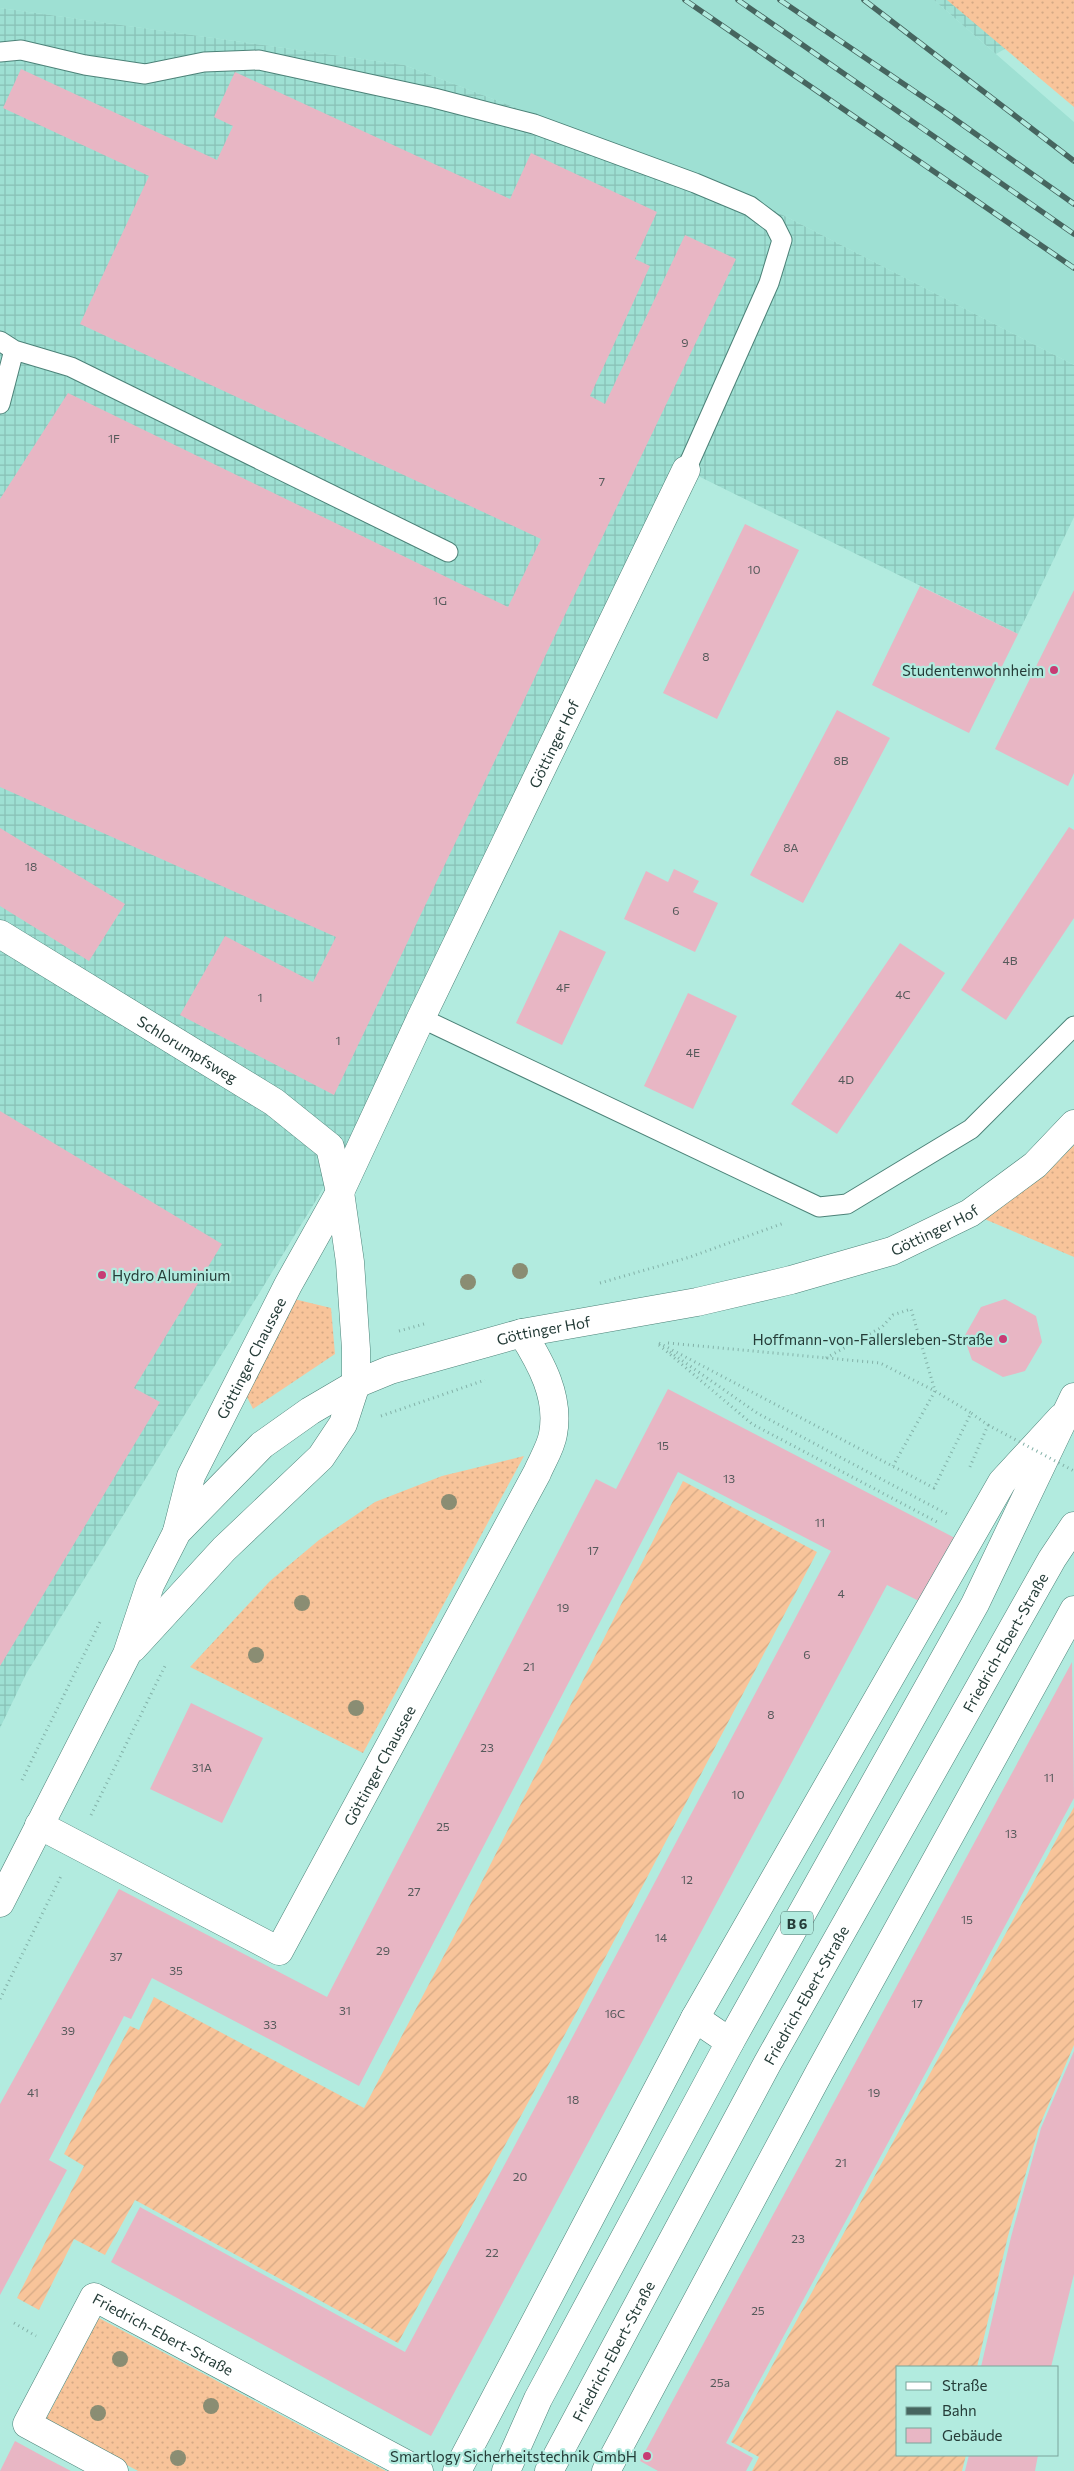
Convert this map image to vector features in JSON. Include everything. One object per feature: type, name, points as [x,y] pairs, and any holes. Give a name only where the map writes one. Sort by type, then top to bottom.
[{"type":"street","name":"Göttinger Hof","points":[[340,1192],[421,1018],[686,470]]},
{"type":"street","name":"Schlorumpfsweg","points":[[0,934],[274,1102],[330,1147],[340,1192]]},
{"type":"street","name":"Göttinger Hof","points":[[356,1384],[390,1370],[522,1334],[697,1302],[791,1280],[892,1251],[970,1213],[1035,1165],[1074,1124]]},
{"type":"street","points":[[340,1192],[350,1262],[356,1349],[356,1384]]},
{"type":"street","name":"Göttinger Chaussee","points":[[3,1891],[127,1654],[150,1586],[177,1532],[194,1468],[288,1285],[340,1192]]},
{"type":"street","name":"Göttinger Chaussee","points":[[39,1825],[279,1951],[537,1473],[553,1434],[553,1396],[540,1362],[522,1334]]},
{"type":"street","name":"Göttinger Chaussee","points":[[177,1532],[262,1445],[310,1411],[356,1384]]},
{"type":"street","name":"Göttinger Chaussee","points":[[127,1654],[224,1550],[321,1457],[343,1424],[356,1384]]},
{"type":"street","points":[[458,2471],[695,2018],[1002,1482],[1070,1405]]},
{"type":"street","name":"B 6","points":[[506,2471],[538,2398],[730,2042],[975,1604],[1070,1405]]},
{"type":"street","name":"Friedrich-Ebert-Straße","points":[[549,2471],[575,2419],[772,2056],[1047,1567],[1074,1526]]},
{"type":"street","points":[[606,2471],[819,2074],[1074,1610]]},
{"type":"street","points":[[695,2018],[730,2042]]},
{"type":"street","name":"Friedrich-Ebert-Straße","points":[[114,2471],[27,2424],[94,2297],[420,2471]]},
{"type":"lane","points":[[0,52],[21,50],[85,65],[145,74],[204,62],[259,60],[434,98],[534,124],[695,183],[750,206],[774,224],[782,240],[765,292],[686,470]]},
{"type":"lane","points":[[0,404],[7,346],[71,367],[448,552]]},
{"type":"lane","points":[[421,1018],[819,1207],[847,1204],[970,1129],[1074,1026]]},
{"type":"path","points":[[598,1284],[690,1257],[795,1219],[819,1207]]},
{"type":"path","points":[[826,1358],[882,1327],[893,1315],[911,1309],[935,1391],[893,1466]]},
{"type":"path","points":[[376,1425],[381,1416],[390,1370],[393,1334],[406,1328],[433,1321]]},
{"type":"path","points":[[655,1341],[880,1363],[935,1391],[988,1425],[1074,1471]]},
{"type":"path","points":[[655,1341],[934,1488],[971,1413]]},
{"type":"path","points":[[655,1341],[757,1413],[948,1514]]},
{"type":"path","points":[[655,1341],[752,1424],[942,1525]]},
{"type":"path","points":[[381,1416],[493,1378]]},
{"type":"path","points":[[21,1783],[102,1620]]},
{"type":"path","points":[[0,1999],[167,1663]]},
{"type":"path","points":[[14,2323],[41,2339]]},
{"type":"shaded area","points":[[0,0],[934,0],[1074,122],[1074,365],[742,194],[404,65],[0,8]]},
{"type":"shaded area","points":[[934,0],[1074,0],[1074,10],[996,54]]},
{"type":"shaded area","points":[[947,0],[1074,0],[1074,107]]},
{"type":"shaded area","points":[[0,8],[404,65],[742,194],[1074,365],[1074,517],[1018,634],[686,470],[421,1018],[315,1202],[26,1674],[0,1728]]},
{"type":"shaded area","points":[[1074,1145],[1074,1257],[982,1218],[1044,1176]]},
{"type":"shaded area","points":[[294,1299],[331,1308],[335,1354],[253,1409],[245,1393]]},
{"type":"shaded area","points":[[524,1456],[363,1753],[190,1667],[270,1581],[319,1540],[375,1502],[442,1476]]},
{"type":"shaded area","points":[[683,1481],[817,1552],[570,2025],[398,2343],[135,2200],[105,2255],[74,2239],[39,2310],[17,2298],[84,2166],[64,2154],[130,2026],[139,2030],[154,1997],[364,2108],[462,1921]]},
{"type":"shaded area","points":[[1074,1807],[1074,2045],[1039,2127],[1008,2236],[977,2366],[896,2366],[896,2456],[966,2456],[962,2471],[752,2471],[759,2457],[731,2442]]},
{"type":"shaded area","points":[[99,2318],[386,2471],[138,2471],[45,2421]]},
{"type":"building","points":[[21,69],[217,160],[233,126],[214,117],[235,72],[510,199],[531,153],[657,212],[635,259],[650,266],[590,396],[605,404],[685,235],[736,259],[334,1095],[180,1015],[225,936],[313,982],[336,937],[0,787],[0,499],[68,393],[508,607],[541,539],[80,324],[149,176],[3,108]]},
{"type":"building","points":[[745,524],[799,550],[717,719],[663,693]]},
{"type":"building","points":[[920,586],[1018,634],[969,733],[872,685]]},
{"type":"building","name":"Studentenwohnheim","points":[[1074,590],[1074,773],[1068,786],[995,749]]},
{"type":"building","points":[[837,710],[890,738],[803,903],[750,875]]},
{"type":"building","points":[[1069,827],[1074,830],[1074,918],[1006,1020],[961,990]]},
{"type":"building","points":[[0,828],[125,904],[89,961],[0,906]]},
{"type":"building","points":[[674,869],[699,881],[693,892],[718,903],[695,952],[624,919],[646,871],[668,882]]},
{"type":"building","points":[[560,930],[606,952],[562,1045],[516,1023]]},
{"type":"building","points":[[900,943],[945,973],[837,1134],[791,1104]]},
{"type":"building","points":[[688,993],[737,1016],[693,1109],[644,1086]]},
{"type":"building","points":[[0,1111],[222,1244],[134,1388],[160,1402],[0,1666]]},
{"type":"building","name":"Hoffmann-von-Fallersleben-Straße","points":[[1005,1299],[1036,1316],[1042,1342],[1025,1371],[1003,1377],[972,1360],[964,1337],[981,1307]]},
{"type":"building","points":[[668,1389],[955,1538],[921,1602],[887,1585],[431,2436],[111,2262],[140,2207],[405,2352],[831,1551],[678,1472],[359,2086],[152,1978],[131,2019],[124,2016],[49,2160],[67,2170],[0,2295],[0,2104],[119,1889],[327,1997],[596,1479],[616,1489]]},
{"type":"building","points":[[1072,1662],[1074,1798],[726,2443],[753,2458],[746,2471],[658,2471],[640,2461]]},
{"type":"building","points":[[191,1703],[263,1738],[222,1823],[150,1789]]},
{"type":"building","points":[[1074,2051],[1074,2274],[1051,2366],[981,2366],[1011,2237],[1041,2128]]},
{"type":"building","points":[[15,2441],[48,2459],[71,2471],[0,2471]]},
{"type":"building","points":[[969,2456],[1038,2456],[1035,2471],[965,2471]]},
{"type":"railway","points":[[685,0],[1074,268]]},
{"type":"railway","points":[[738,0],[1074,234]]},
{"type":"railway","points":[[780,0],[942,110],[1074,204]]},
{"type":"railway","points":[[864,0],[1074,161]]},
{"type":"place","name":"Studentenwohnheim","points":[[1054,670]]},
{"type":"place","name":"Hydro Aluminium","points":[[102,1275]]},
{"type":"place","name":"Hoffmann-von-Fallersleben-Straße","points":[[1003,1339]]},
{"type":"place","name":"Smartlogy Sicherheitstechnik GmbH","points":[[647,2456]]}]
